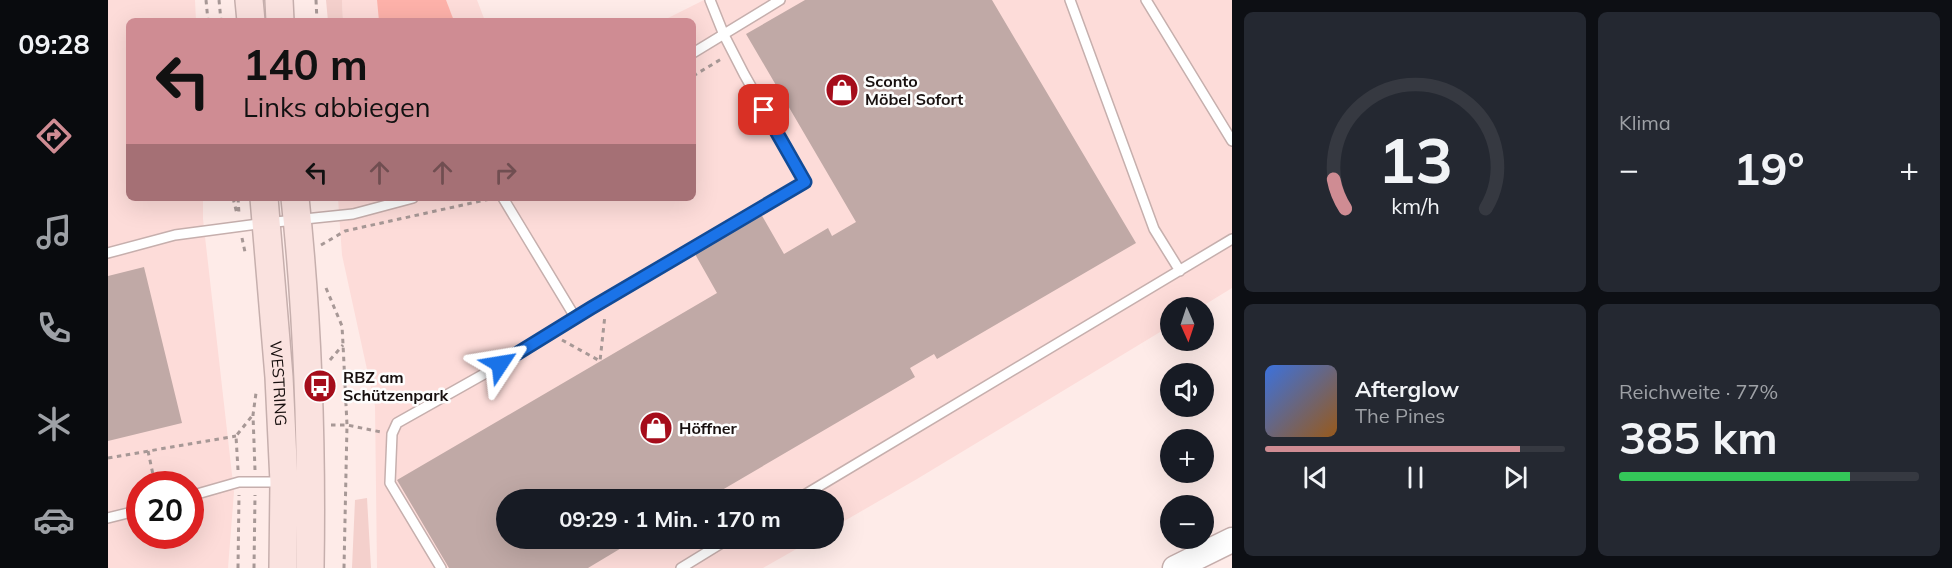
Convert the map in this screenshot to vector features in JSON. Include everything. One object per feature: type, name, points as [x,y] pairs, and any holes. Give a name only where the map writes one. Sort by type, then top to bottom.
[{"type":"main road","points":[[249,0],[251,18]]},
{"type":"main road","points":[[279,0],[280,18]]},
{"type":"main road","name":"WESTRING","points":[[265,211],[279,377],[284,482],[297,560]]},
{"type":"main road","name":"WESTRING","points":[[297,560],[312,480],[304,213]]},
{"type":"street","points":[[1175,568],[1232,540]]},
{"type":"lane","points":[[441,568],[390,483],[392,434],[397,423],[805,182],[732,52],[710,0]]},
{"type":"lane","points":[[696,51],[780,0]]},
{"type":"lane","points":[[1070,0],[1154,229],[1180,271]]},
{"type":"lane","points":[[1146,0],[1232,141]]},
{"type":"lane","points":[[108,253],[265,211],[353,214],[402,201]]},
{"type":"lane","points":[[505,201],[575,317]]},
{"type":"lane","points":[[814,489],[1232,239]]},
{"type":"lane","points":[[204,492],[239,482],[284,482]]},
{"type":"lane","points":[[108,518],[126,514]]},
{"type":"lane","points":[[681,568],[712,549]]},
{"type":"path","points":[[206,0],[208,18]]},
{"type":"path","points":[[219,0],[221,18]]},
{"type":"path","points":[[316,0],[317,18]]},
{"type":"path","points":[[696,74],[732,52]]},
{"type":"path","points":[[321,245],[345,231],[478,201]]},
{"type":"path","points":[[304,213],[321,245],[322,252]]},
{"type":"path","points":[[324,278],[342,326],[347,425],[344,568]]},
{"type":"path","points":[[562,339],[600,361],[606,298]]},
{"type":"path","points":[[347,425],[392,434]]},
{"type":"path","points":[[108,458],[236,436]]},
{"type":"path","points":[[148,451],[152,471]]},
{"type":"shaded area","points":[[108,0],[195,0],[196,18],[126,18],[126,201],[203,201],[203,219],[234,492],[228,568],[108,568]]},
{"type":"shaded area","points":[[326,0],[342,0],[343,18],[328,18]]},
{"type":"shaded area","points":[[342,0],[477,0],[484,18],[343,18]]},
{"type":"shaded area","points":[[377,0],[446,0],[453,18],[379,18]]},
{"type":"shaded area","points":[[704,0],[1232,0],[1232,288],[1214,299],[1214,297],[1160,297],[1160,332],[844,521],[844,489],[496,489],[496,549],[796,549],[763,568],[377,568],[375,406],[342,255],[338,201],[696,201],[696,18],[668,18]]},
{"type":"shaded area","points":[[367,498],[371,568],[352,568],[355,500]]},
{"type":"building","points":[[805,0],[992,0],[1136,243],[937,359],[934,354],[910,368],[915,377],[724,489],[496,489],[496,549],[620,549],[588,568],[449,568],[397,480],[717,293],[695,254],[761,214],[784,254],[828,228],[832,236],[856,222],[746,34]]},
{"type":"building","points":[[144,267],[182,423],[108,441],[108,276]]},
{"type":"place","name":"Sconto Möbel Sofort","points":[[842,90]]},
{"type":"place","name":"RBZ am Schützenpark","points":[[320,386]]},
{"type":"place","name":"Höffner","points":[[656,428]]},
{"type":"route","points":[[500,364],[724,228],[805,182],[764,110]]}]
